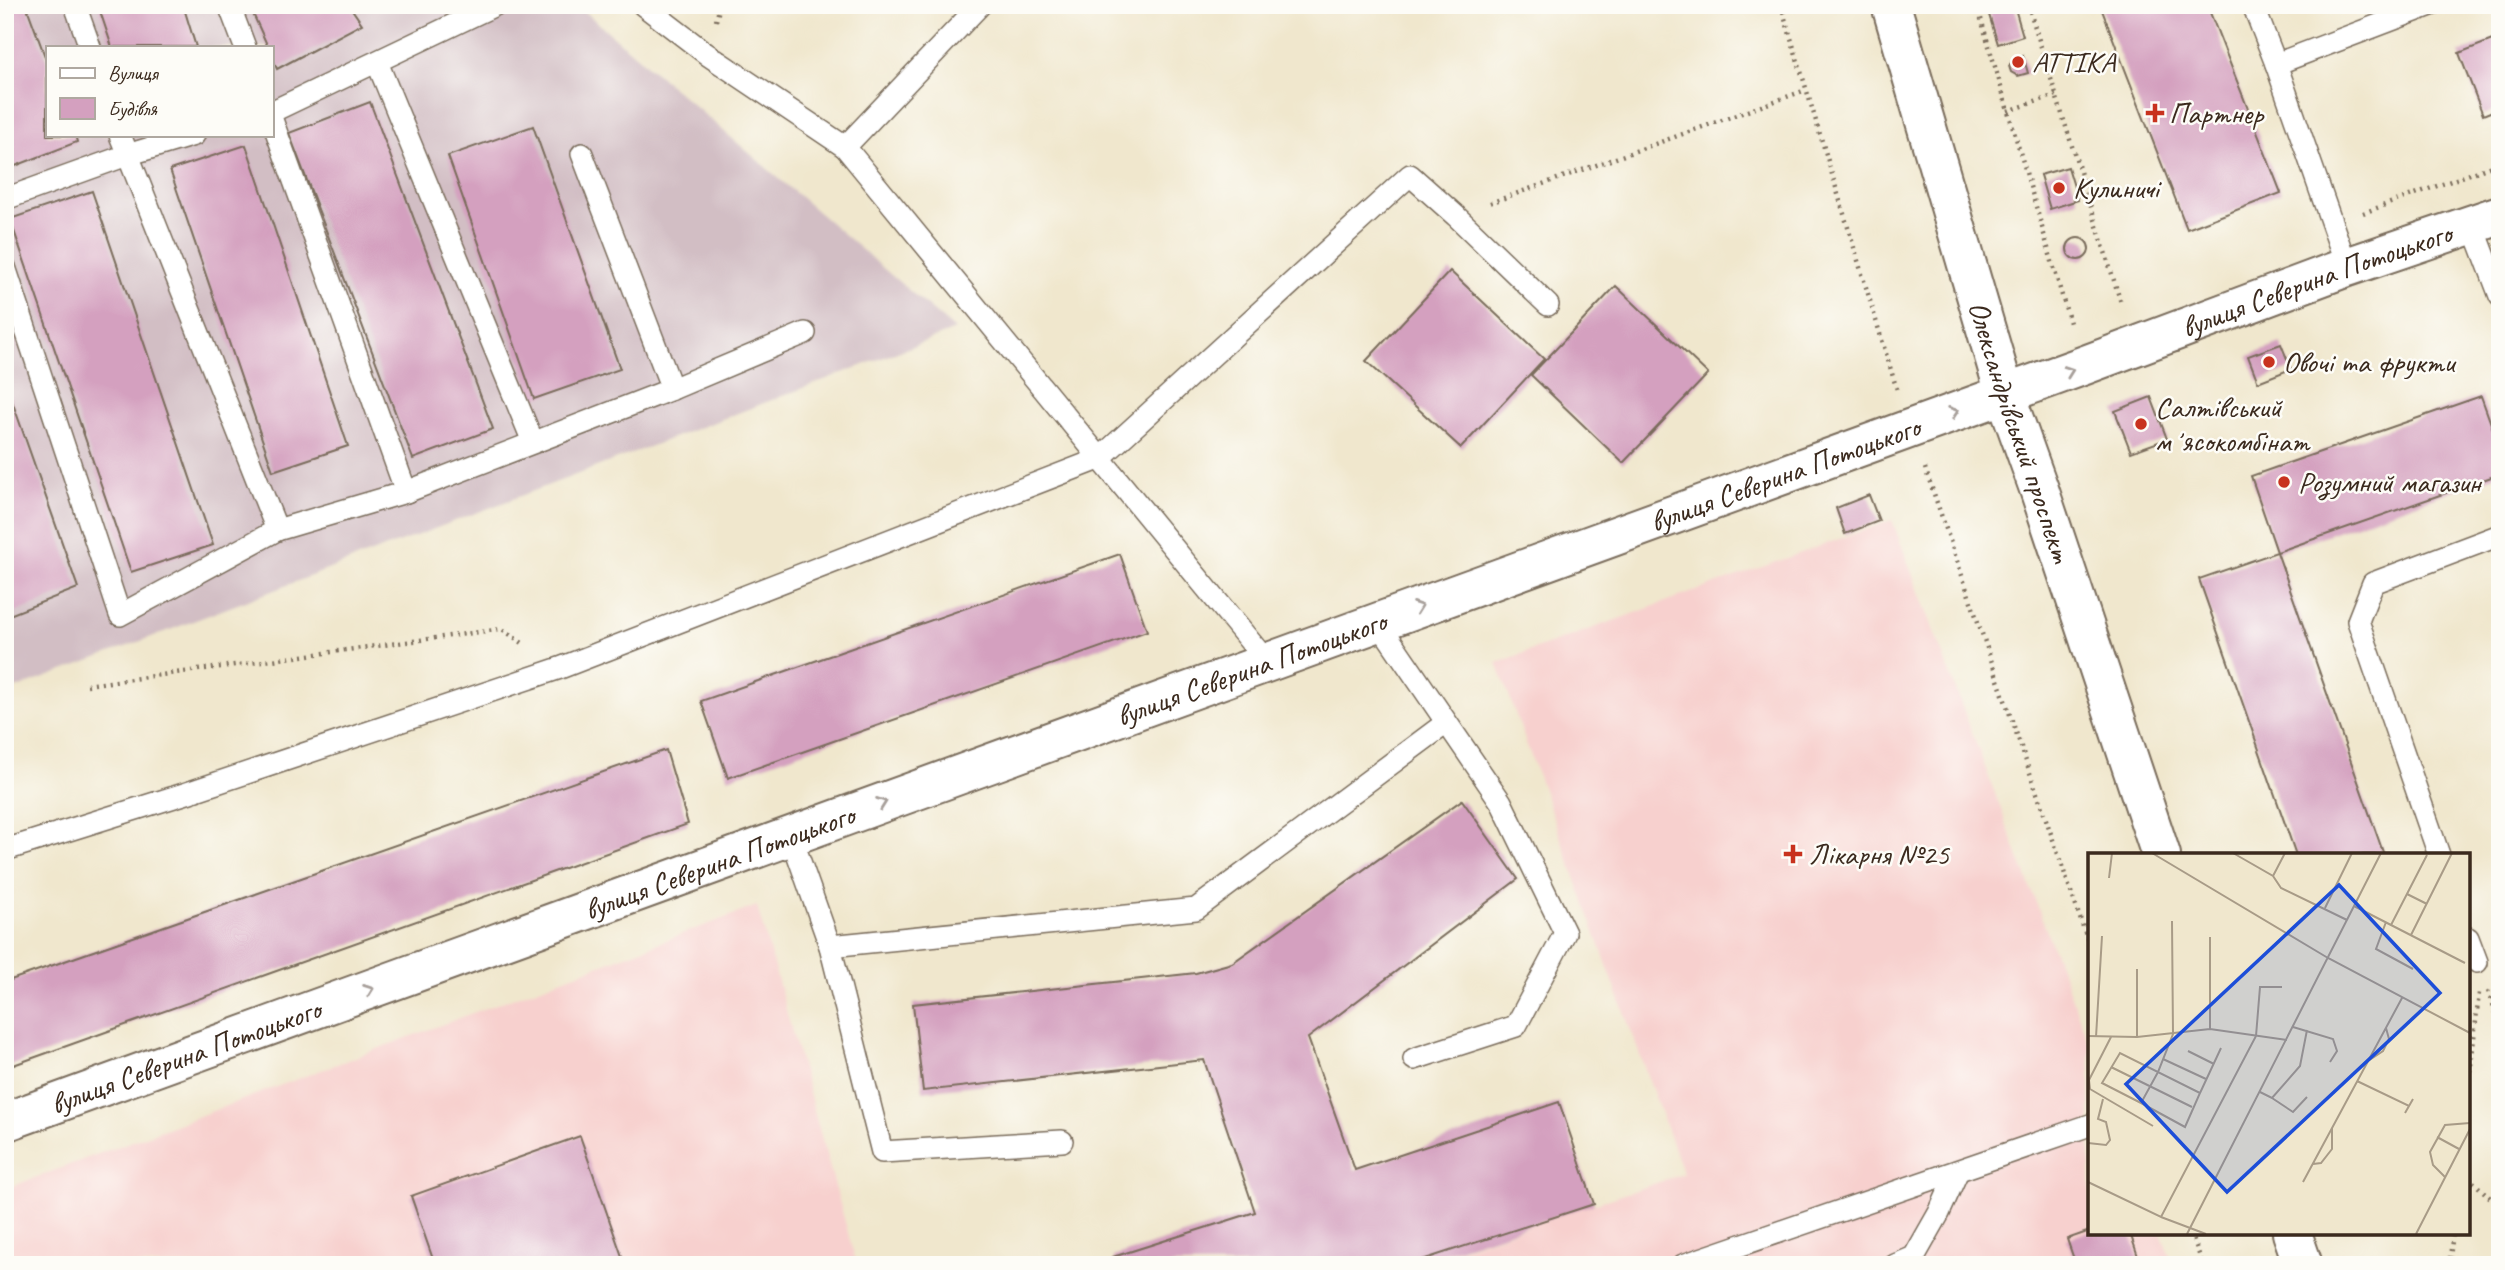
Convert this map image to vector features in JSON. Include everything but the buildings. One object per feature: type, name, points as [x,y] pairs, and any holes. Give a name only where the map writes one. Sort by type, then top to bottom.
[{"type":"street","name":"Олександрівський проспект","points":[[1891,5],[2005,394],[2160,853]]},
{"type":"street","name":"вулиця Северина Потоцького","points":[[5,1122],[2347,267],[2487,220]]},
{"type":"street","points":[[2292,1235],[2303,1265]]},
{"type":"lane","points":[[75,5],[90,46]]},
{"type":"lane","points":[[229,5],[245,46]]},
{"type":"lane","points":[[273,113],[495,5]]},
{"type":"lane","points":[[643,5],[708,55],[845,147],[1268,662]]},
{"type":"lane","points":[[845,147],[980,5]]},
{"type":"lane","points":[[2253,5],[2347,267]]},
{"type":"lane","points":[[2276,64],[2431,5]]},
{"type":"lane","points":[[376,62],[533,442]]},
{"type":"lane","points":[[273,120],[406,492]]},
{"type":"lane","points":[[5,199],[123,145],[187,136]]},
{"type":"lane","points":[[123,145],[277,530]]},
{"type":"lane","points":[[582,154],[672,389]]},
{"type":"lane","points":[[5,850],[187,793],[560,668],[1099,459],[1410,174],[1548,305]]},
{"type":"lane","points":[[2487,220],[2500,296]]},
{"type":"lane","points":[[5,267],[120,615],[277,530],[406,492],[672,389],[805,333]]},
{"type":"lane","points":[[2438,853],[2358,621],[2373,583],[2500,535]]},
{"type":"lane","points":[[1378,622],[1501,802],[1565,933],[1516,1026],[1413,1059]]},
{"type":"lane","points":[[830,946],[1196,909],[1447,723]]},
{"type":"lane","points":[[791,836],[830,946],[882,1152],[1062,1141]]},
{"type":"lane","points":[[2470,944],[2476,962]]},
{"type":"lane","points":[[1683,1265],[1957,1173],[2088,1126]]},
{"type":"lane","points":[[1895,1265],[1914,1258],[1957,1173]]},
{"type":"path","points":[[1781,5],[1892,374],[2088,941]]},
{"type":"path","points":[[1977,5],[2070,323]]},
{"type":"path","points":[[2028,5],[2121,303]]},
{"type":"path","points":[[1456,215],[1806,90]]},
{"type":"path","points":[[2008,111],[2056,95]]},
{"type":"path","points":[[87,685],[502,629],[560,668]]},
{"type":"path","points":[[2470,1076],[2480,988]]},
{"type":"path","points":[[2470,1179],[2500,1207]]},
{"type":"path","points":[[2192,1235],[2203,1265]]},
{"type":"path","points":[[2449,1265],[2453,1235]]},
{"type":"shaded area","points":[[5,5],[577,5],[955,330],[5,693]]},
{"type":"shaded area","name":"Лікарня №25","points":[[1892,520],[2088,1041],[2088,1235],[2162,1235],[2173,1265],[1413,1265],[1683,1174],[1497,663]]},
{"type":"shaded area","points":[[757,906],[857,1265],[5,1265],[5,1189]]},
{"type":"place","name":"АТТІКА","points":[[2018,62]]},
{"type":"place","name":"Партнер","points":[[2155,113]]},
{"type":"place","name":"Кулиничі","points":[[2059,188]]},
{"type":"place","name":"Овочі та фрукти","points":[[2269,362]]},
{"type":"place","name":"Салтівський мʼясокомбінат","points":[[2141,424]]},
{"type":"place","name":"Розумний магазин","points":[[2284,482]]},
{"type":"place","name":"Лікарня №25","points":[[1793,854]]}]
